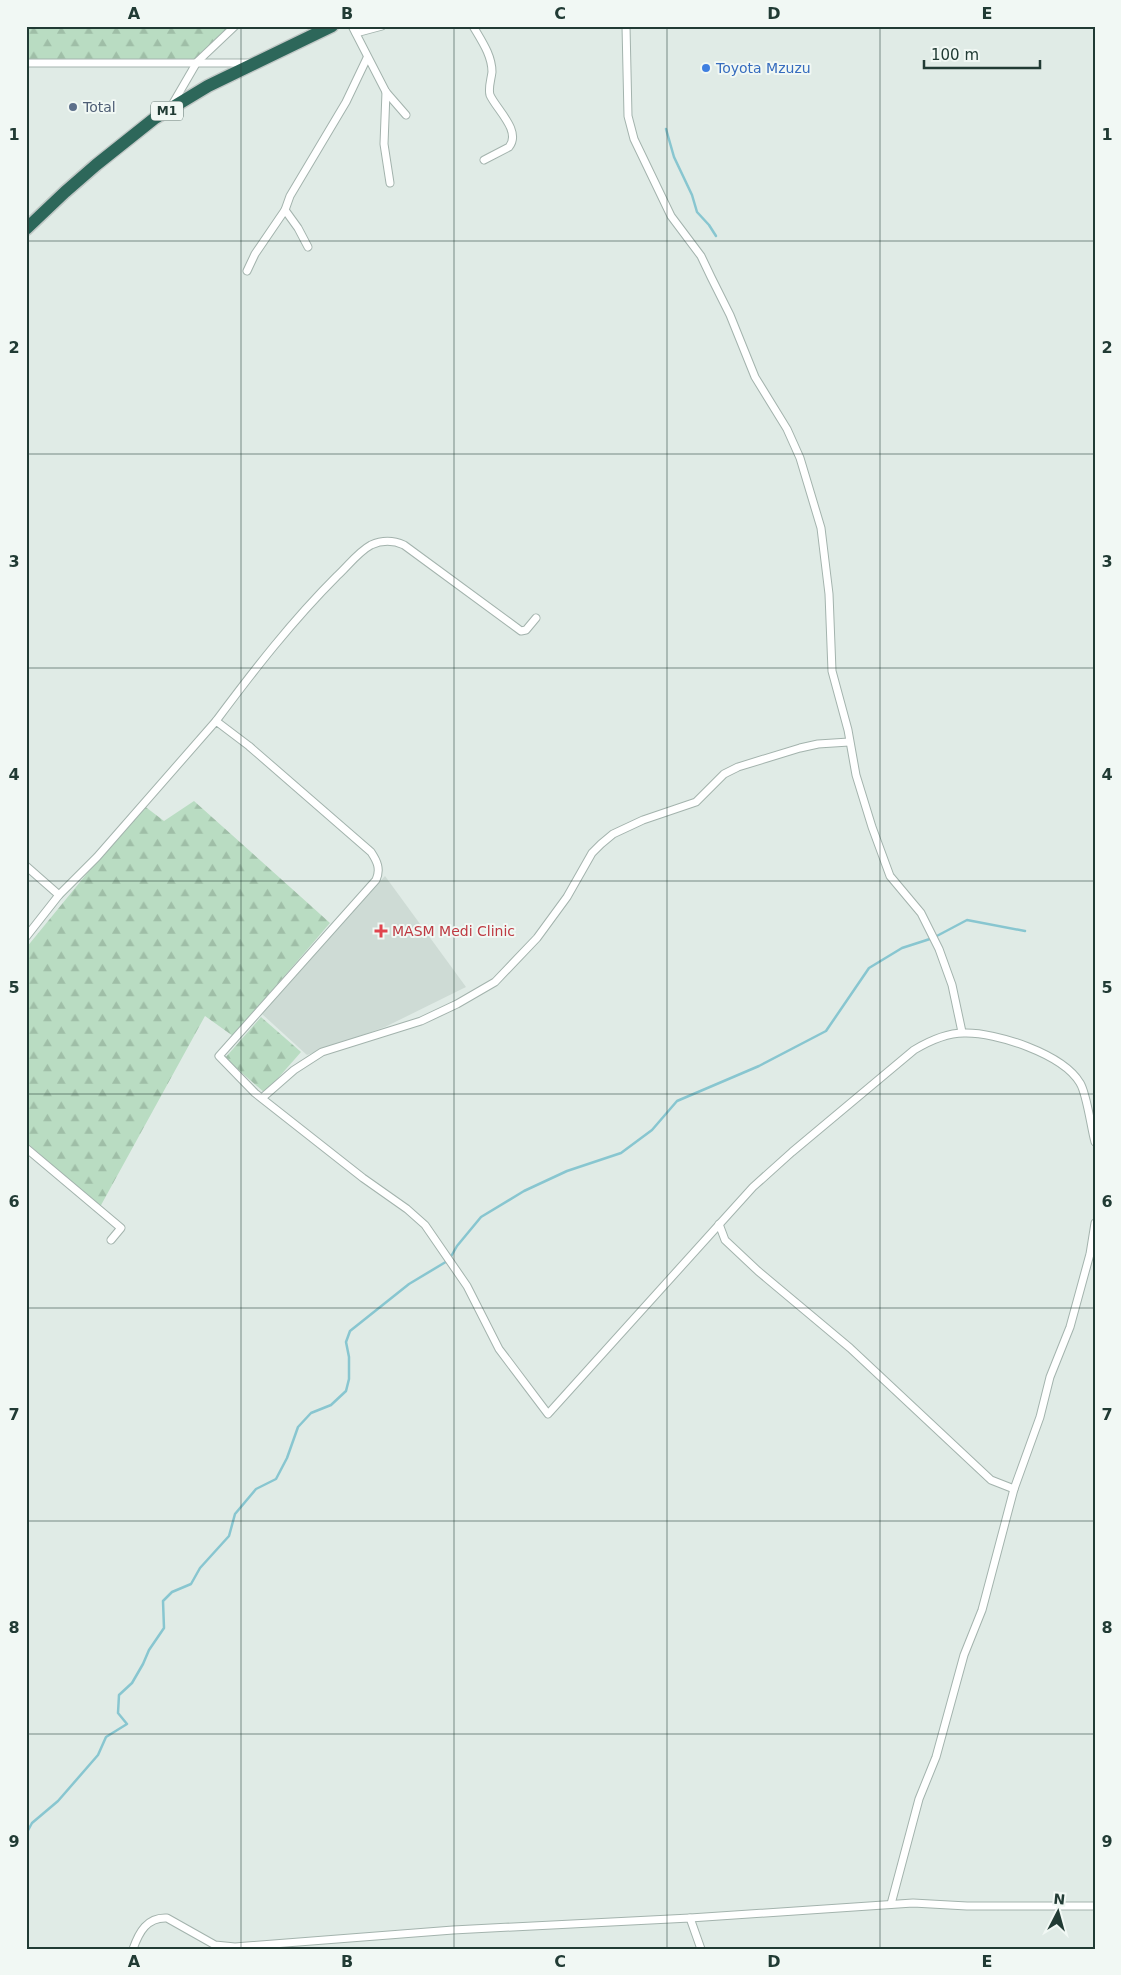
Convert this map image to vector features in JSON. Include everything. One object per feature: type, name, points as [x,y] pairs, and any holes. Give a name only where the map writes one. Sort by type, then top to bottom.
[{"type":"highway","name":"M1","points":[[26,229],[64,192],[155,118],[208,86],[332,26]]},
{"type":"street","points":[[169,110],[196,64],[235,26]]},
{"type":"street","points":[[382,26],[354,30],[386,92],[406,114]]},
{"type":"street","points":[[472,26],[490,58],[492,74],[490,94],[510,127],[512,135],[512,140],[508,147],[484,160]]},
{"type":"street","points":[[626,26],[629,124],[634,139],[671,216],[700,256],[730,314],[755,377],[775,408],[796,448],[814,498],[821,528],[828,587],[832,671],[856,775],[883,860],[890,876],[921,913],[945,964],[962,1032]]},
{"type":"street","points":[[247,271],[255,254],[284,210],[290,196],[346,102],[367,58]]},
{"type":"street","points":[[26,64],[257,63]]},
{"type":"street","points":[[386,92],[384,144],[390,183]]},
{"type":"street","points":[[284,210],[298,228],[308,247]]},
{"type":"street","points":[[26,937],[59,895],[97,857],[216,720],[265,656],[316,598],[364,550],[378,542],[393,541],[404,545],[521,631],[526,630],[536,618]]},
{"type":"street","points":[[216,720],[249,746],[371,852],[376,859],[378,868],[378,876],[373,884],[219,1056],[262,1098],[363,1178],[407,1209],[425,1225],[467,1286],[500,1350],[548,1414],[719,1224],[778,1164],[914,1050],[938,1038],[962,1032],[1008,1039],[1036,1050],[1069,1071],[1082,1087],[1095,1142]]},
{"type":"street","points":[[262,1098],[294,1070],[322,1052],[421,1021],[457,1004],[495,982],[537,938],[567,897],[592,854],[614,834],[650,818],[696,802],[719,778],[738,767],[800,748],[818,744],[849,742]]},
{"type":"street","points":[[26,866],[59,895]]},
{"type":"street","points":[[26,1148],[121,1228],[111,1240]]},
{"type":"street","points":[[891,1904],[920,1799],[936,1757],[964,1654],[982,1610],[1014,1489],[1040,1417],[1050,1377],[1070,1326],[1089,1261],[1095,1223]]},
{"type":"street","points":[[719,1224],[726,1240],[780,1291],[850,1348],[991,1480],[1014,1489]]},
{"type":"street","points":[[132,1949],[144,1926],[153,1919],[160,1918],[167,1918],[215,1945],[235,1947],[453,1930],[690,1918],[891,1904],[1095,1906]]},
{"type":"street","points":[[690,1918],[701,1949]]},
{"type":"shaded area","name":"MASM Medi Clinic","points":[[385,876],[466,987],[385,1027],[307,1055],[262,1014]]},
{"type":"green space","points":[[26,26],[229,26],[196,61],[26,60]]},
{"type":"green space","points":[[194,801],[330,923],[233,1036],[205,1016],[100,1207],[26,1142],[26,948],[143,805],[164,821]]},
{"type":"green space","points":[[261,1017],[301,1052],[265,1093],[225,1058]]},
{"type":"waterway","points":[[666,129],[674,157],[692,195],[697,212],[716,236]]},
{"type":"waterway","points":[[26,1834],[32,1823],[58,1801],[98,1755],[106,1737],[127,1724],[118,1713],[119,1695],[132,1683],[149,1650],[164,1628],[163,1601],[172,1592],[191,1584],[200,1568],[229,1536],[235,1514],[256,1489],[276,1479],[287,1458],[298,1427],[311,1413],[331,1405],[346,1391],[349,1379],[349,1357],[346,1342],[350,1331],[409,1284],[449,1260],[457,1246],[481,1217],[524,1191],[567,1171],[621,1153],[652,1130],[677,1101],[759,1066],[826,1031],[869,968],[902,948],[933,938],[967,920],[1025,931]]},
{"type":"place","name":"Toyota Mzuzu","points":[[706,68]]},
{"type":"place","name":"Total","points":[[73,107]]},
{"type":"place","name":"MASM Medi Clinic","points":[[381,931]]}]
